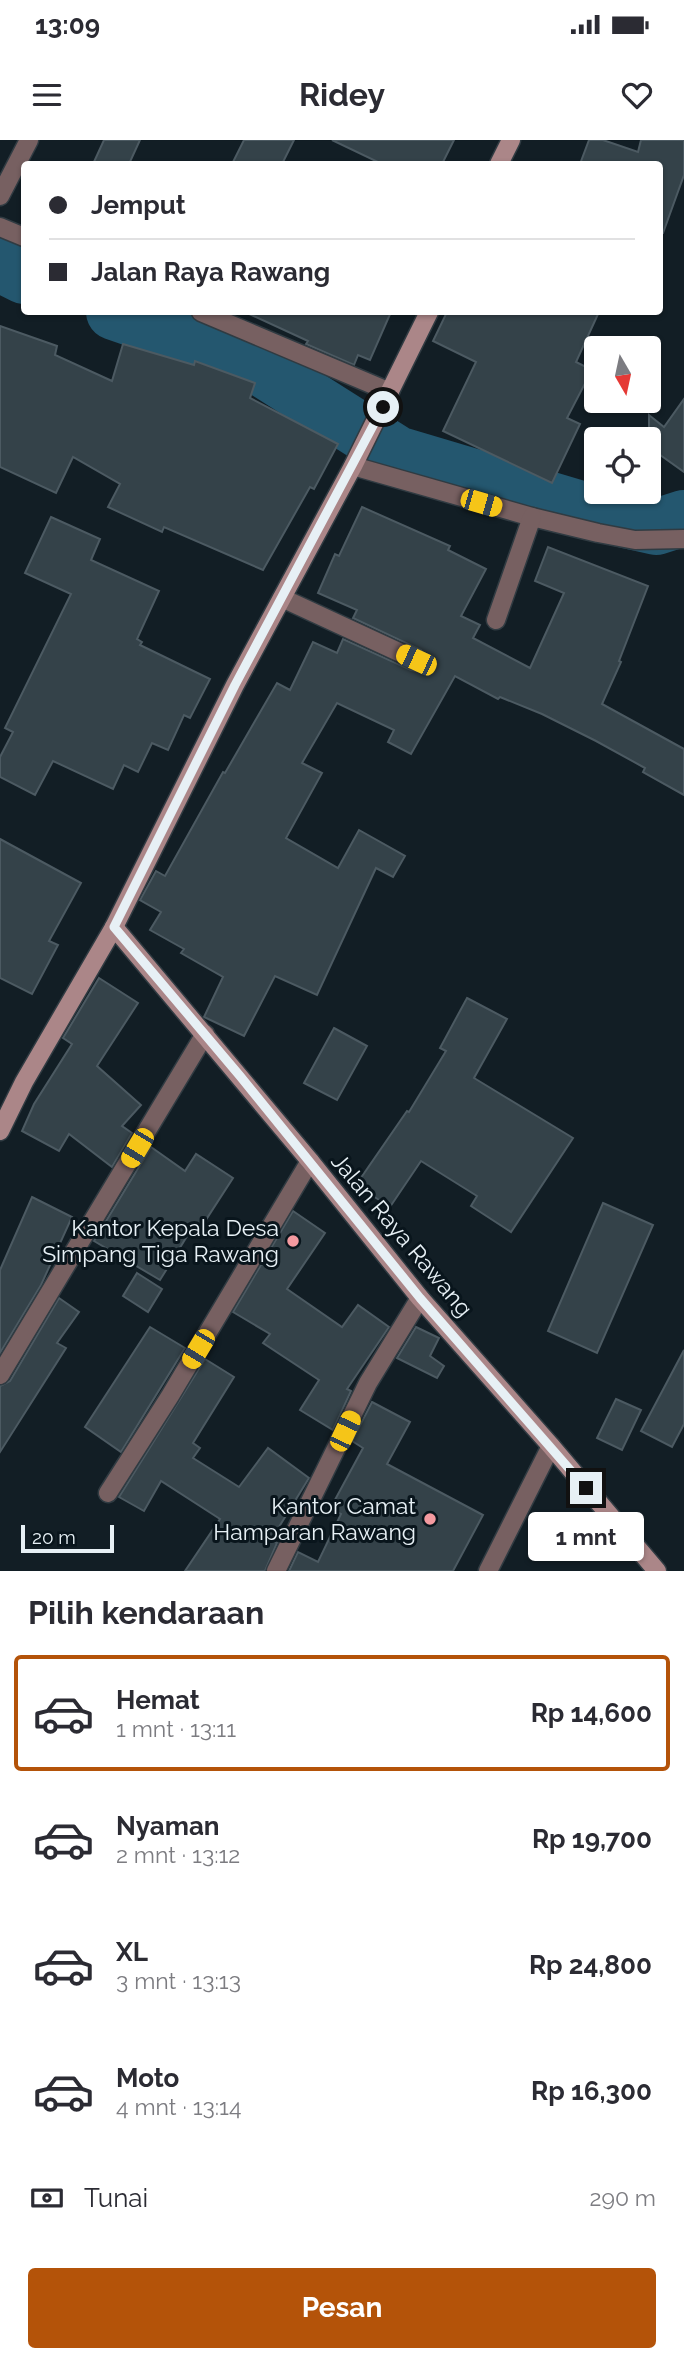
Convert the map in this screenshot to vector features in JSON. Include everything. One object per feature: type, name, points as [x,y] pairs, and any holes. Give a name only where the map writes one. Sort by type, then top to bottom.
[{"type":"main road","points":[[500,161],[511,140]]},
{"type":"main road","points":[[0,1130],[24,1082],[114,927],[235,685],[357,458],[428,315]]},
{"type":"main road","name":"Jalan Raya Rawang","points":[[114,927],[310,1161],[420,1298],[657,1571]]},
{"type":"street","points":[[0,195],[29,140]]},
{"type":"street","points":[[0,227],[21,236]]},
{"type":"street","points":[[207,315],[387,399]]},
{"type":"street","points":[[357,458],[532,517],[635,540],[684,539]]},
{"type":"street","points":[[496,620],[532,517]]},
{"type":"street","points":[[282,598],[416,660]]},
{"type":"street","points":[[0,1375],[205,1034]]},
{"type":"street","points":[[108,1493],[310,1161]]},
{"type":"street","points":[[276,1571],[368,1383],[420,1298]]},
{"type":"street","points":[[488,1571],[551,1446]]},
{"type":"building","points":[[104,140],[140,140],[130,161],[94,161]]},
{"type":"building","points":[[244,140],[294,140],[284,161],[234,161]]},
{"type":"building","points":[[332,140],[454,140],[444,161],[376,161]]},
{"type":"building","points":[[589,140],[603,140],[638,152],[641,140],[684,140],[684,175],[663,233],[663,161],[581,161]]},
{"type":"building","points":[[252,315],[390,315],[370,360],[358,355],[354,365],[306,344],[308,341]]},
{"type":"building","points":[[446,315],[598,315],[588,336],[584,336],[584,345],[576,362],[584,366],[584,385],[567,418],[580,424],[552,483],[443,431],[476,362],[433,341]]},
{"type":"building","points":[[0,326],[57,346],[55,355],[112,381],[123,344],[194,365],[195,361],[255,383],[250,398],[338,444],[314,489],[310,487],[263,570],[164,527],[162,532],[108,507],[120,484],[73,457],[56,493],[0,467]]},
{"type":"building","points":[[684,399],[684,472],[661,456],[661,427],[649,427],[649,415],[664,427]]},
{"type":"building","points":[[362,507],[450,546],[448,550],[486,569],[461,616],[480,625],[473,638],[530,668],[564,593],[535,581],[548,547],[648,586],[619,661],[621,662],[602,704],[684,749],[684,795],[643,772],[645,768],[596,741],[542,714],[500,697],[498,699],[455,676],[411,754],[388,742],[394,730],[337,703],[302,763],[322,773],[286,838],[338,868],[359,830],[405,856],[393,877],[376,868],[317,995],[275,976],[244,1036],[204,1017],[223,977],[181,953],[184,949],[150,930],[161,912],[140,900],[156,871],[165,876],[277,683],[290,690],[313,642],[337,653],[343,639],[411,670],[418,671],[426,665],[427,658],[421,650],[353,618],[357,610],[318,593],[335,554],[339,556]]},
{"type":"building","points":[[51,517],[100,539],[91,560],[159,591],[137,639],[142,642],[140,645],[210,679],[190,718],[184,715],[168,750],[152,743],[138,772],[124,765],[113,789],[53,761],[35,795],[0,777],[0,757],[13,732],[5,728],[71,594],[25,573]]},
{"type":"building","points":[[0,839],[81,883],[49,941],[58,945],[32,994],[0,978]]},
{"type":"building","points":[[99,978],[138,1003],[97,1066],[141,1105],[122,1126],[132,1133],[112,1167],[69,1134],[59,1151],[22,1131],[34,1104],[72,1044],[63,1038]]},
{"type":"building","points":[[467,998],[507,1019],[474,1078],[573,1138],[511,1232],[471,1206],[477,1196],[421,1161],[390,1207],[356,1185],[407,1111],[409,1112],[446,1051],[440,1048]]},
{"type":"building","points":[[334,1028],[367,1046],[337,1100],[304,1083]]},
{"type":"building","points":[[151,1147],[185,1171],[196,1154],[233,1178],[200,1229],[194,1225],[160,1280],[94,1241]]},
{"type":"building","points":[[32,1197],[72,1217],[41,1285],[0,1353],[0,1270]]},
{"type":"building","points":[[603,1203],[653,1225],[597,1353],[548,1331]]},
{"type":"building","points":[[293,1211],[325,1233],[287,1289],[342,1327],[358,1305],[389,1327],[347,1389],[351,1391],[333,1430],[300,1410],[319,1380],[263,1343],[270,1334],[233,1312]]},
{"type":"building","points":[[137,1273],[162,1289],[148,1312],[123,1296]]},
{"type":"building","points":[[59,1298],[79,1312],[57,1343],[66,1348],[0,1452],[0,1386],[10,1381]]},
{"type":"building","points":[[150,1327],[185,1348],[121,1452],[85,1427]]},
{"type":"building","points":[[416,1327],[439,1338],[430,1356],[444,1366],[437,1378],[397,1358]]},
{"type":"building","points":[[684,1350],[684,1424],[672,1447],[641,1431]]},
{"type":"building","points":[[205,1359],[234,1377],[193,1443],[200,1448],[193,1458],[239,1487],[268,1448],[309,1478],[271,1540],[277,1543],[265,1571],[185,1571],[220,1519],[161,1481],[144,1511],[119,1497]]},
{"type":"building","points":[[616,1399],[641,1410],[622,1450],[597,1438]]},
{"type":"building","points":[[372,1402],[410,1422],[387,1464],[483,1515],[453,1571],[289,1571],[298,1552],[318,1562],[341,1514],[330,1509],[363,1448],[352,1441]]},
{"type":"waterway","points":[[0,264],[21,274]]},
{"type":"waterway","points":[[123,315],[244,357],[397,454],[598,514],[656,527],[684,518]]},
{"type":"place","name":"Kantor Kepala Desa Simpang Tiga Rawang","points":[[293,1241]]},
{"type":"place","name":"Kantor Camat Hamparan Rawang","points":[[430,1519]]},
{"type":"route","points":[[383,407],[354,466],[235,685],[114,927],[240,1076],[420,1298],[586,1488]]}]
